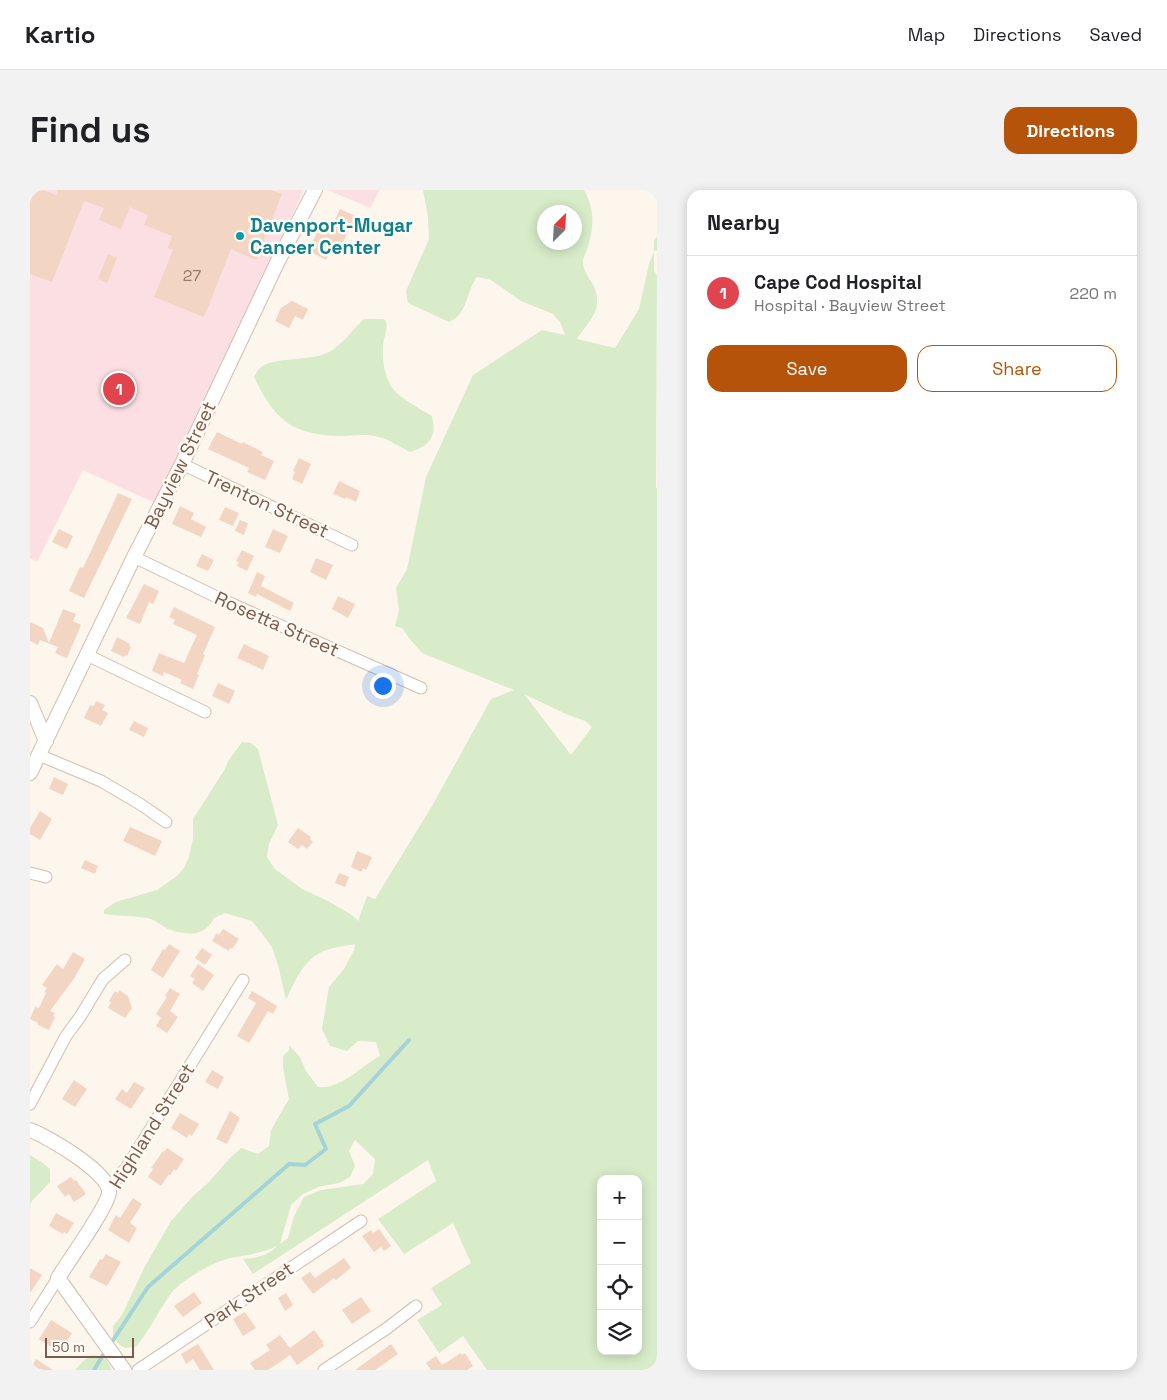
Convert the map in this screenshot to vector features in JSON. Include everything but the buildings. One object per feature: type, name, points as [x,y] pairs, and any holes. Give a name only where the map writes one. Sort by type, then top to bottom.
[{"type":"street","name":"Bayview Street","points":[[30,773],[134,557],[182,464],[269,280],[315,190]]},
{"type":"street","name":"Trenton Street","points":[[182,464],[352,544]]},
{"type":"street","name":"Rosetta Street","points":[[134,557],[223,600],[421,688]]},
{"type":"street","points":[[87,655],[205,712]]},
{"type":"street","points":[[30,703],[46,741]]},
{"type":"street","points":[[39,755],[101,781],[166,822]]},
{"type":"street","points":[[30,873],[46,877]]},
{"type":"street","points":[[30,1104],[66,1036],[103,979],[125,960]]},
{"type":"street","name":"Highland Street","points":[[30,1322],[104,1208],[110,1193],[109,1187],[127,1167],[242,980]]},
{"type":"street","points":[[30,1130],[47,1138],[87,1165],[103,1178],[109,1187]]},
{"type":"street","name":"Park Street","points":[[138,1370],[361,1221]]},
{"type":"street","points":[[58,1278],[124,1370]]},
{"type":"street","points":[[324,1370],[386,1329],[416,1306]]},
{"type":"shaded area","points":[[30,190],[304,190],[155,503],[83,470],[37,562],[30,558]]},
{"type":"shaded area","points":[[328,190],[380,190],[370,208]]},
{"type":"green space","points":[[423,190],[584,190],[592,211],[592,225],[583,261],[586,273],[595,288],[597,300],[593,316],[577,339],[615,348],[639,309],[649,264],[654,251],[654,270],[657,276],[657,1370],[487,1370],[463,1336],[439,1353],[417,1320],[442,1305],[431,1288],[471,1263],[453,1223],[404,1254],[378,1219],[436,1181],[428,1160],[253,1274],[243,1259],[262,1256],[277,1246],[262,1252],[221,1261],[195,1274],[172,1292],[136,1347],[125,1348],[113,1338],[113,1326],[122,1315],[144,1268],[171,1221],[241,1148],[258,1154],[269,1146],[271,1130],[289,1099],[283,1068],[283,1056],[289,1050],[289,1045],[300,1057],[306,1071],[318,1087],[327,1087],[343,1081],[380,1056],[376,1042],[358,1041],[347,1051],[330,1046],[322,1029],[329,987],[344,969],[354,950],[355,944],[328,950],[310,960],[300,972],[286,1000],[272,947],[252,921],[225,913],[214,918],[206,928],[191,934],[168,929],[150,919],[142,917],[104,914],[104,910],[116,902],[157,890],[177,876],[184,868],[189,857],[193,838],[193,819],[225,769],[228,761],[242,742],[251,743],[258,749],[278,825],[269,844],[267,857],[275,869],[302,889],[328,901],[352,915],[358,921],[367,896],[375,899],[432,806],[491,699],[514,690],[422,653],[402,628],[395,626],[399,610],[396,588],[407,569],[426,477],[473,375],[542,330],[565,335],[560,322],[553,314],[521,301],[491,280],[477,277],[460,313],[449,322],[408,303],[406,291],[429,239],[428,218]],"holes":[[[524,694],[585,721],[592,727],[571,755]],[[355,1140],[375,1159],[373,1174],[363,1184],[321,1190],[304,1197],[294,1216],[288,1238],[280,1244],[291,1205],[303,1194],[318,1187],[339,1183],[350,1177],[355,1166],[349,1151]]]},
{"type":"green space","points":[[657,236],[657,251],[654,251],[654,241]]},
{"type":"green space","points":[[364,319],[383,319],[386,321],[383,358],[390,385],[411,404],[432,416],[433,435],[427,444],[417,450],[410,452],[387,439],[374,436],[323,435],[297,428],[277,414],[261,392],[254,377],[260,368],[267,364],[327,353],[342,342]]},
{"type":"green space","points":[[30,1155],[50,1169],[50,1182],[31,1202],[30,1206]]},
{"type":"green space","points":[[92,1355],[105,1358],[112,1370],[75,1370]]},
{"type":"waterway","points":[[110,1345],[148,1287],[289,1164],[305,1165],[326,1149],[315,1124],[349,1106],[409,1040]]},
{"type":"waterway","points":[[94,1370],[106,1350]]},
{"type":"place","name":"Davenport-Mugar Cancer Center","points":[[240,236]]},
{"type":"place","name":"Cape Cod Hospital","points":[[119,389]]}]
